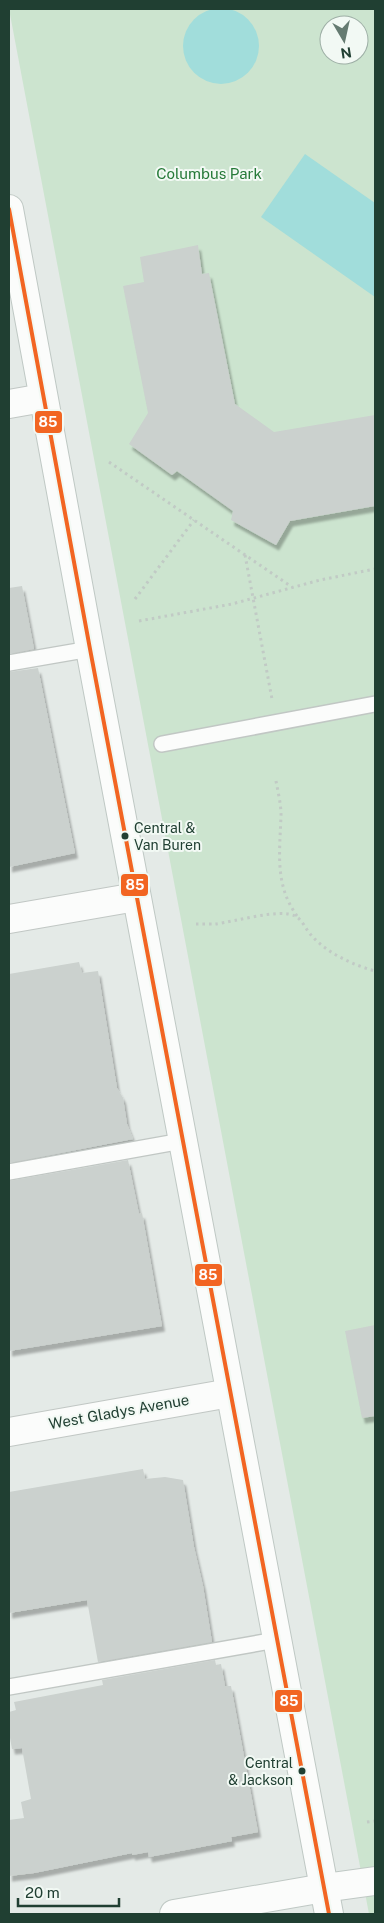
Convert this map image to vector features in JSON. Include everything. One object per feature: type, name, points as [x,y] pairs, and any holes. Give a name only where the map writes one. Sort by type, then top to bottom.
[{"type":"street","points":[[9,209],[136,897],[329,1914]]},
{"type":"street","points":[[9,404],[43,398]]},
{"type":"street","points":[[9,920],[136,897]]},
{"type":"street","name":"West Gladys Avenue","points":[[9,1432],[230,1393]]},
{"type":"street","points":[[174,1914],[375,1881]]},
{"type":"lane","points":[[9,663],[90,649]]},
{"type":"lane","points":[[162,744],[375,704]]},
{"type":"lane","points":[[9,1172],[182,1141]]},
{"type":"lane","points":[[9,1687],[276,1640]]},
{"type":"path","points":[[109,462],[293,587]]},
{"type":"path","points":[[135,599],[194,520]]},
{"type":"path","points":[[244,555],[272,702]]},
{"type":"path","points":[[139,621],[232,604],[293,587],[375,569]]},
{"type":"path","points":[[276,780],[281,813],[278,863],[290,906],[311,936],[324,948],[364,968],[375,971]]},
{"type":"path","points":[[196,924],[215,924],[267,915],[288,914],[297,916]]},
{"type":"path","points":[[367,1822],[375,1821]]},
{"type":"green space","name":"Columbus Park","points":[[9,9],[375,9],[375,1914],[369,1914]]},
{"type":"water","points":[[214,8],[228,8],[242,14],[253,25],[259,39],[256,61],[248,73],[228,84],[214,84],[200,78],[189,67],[183,53],[183,39],[189,25],[200,14]]},
{"type":"water","points":[[305,154],[375,203],[375,297],[261,217]]},
{"type":"building","points":[[198,245],[202,274],[209,273],[235,404],[274,432],[375,415],[375,506],[290,521],[276,545],[231,520],[233,511],[177,471],[172,475],[129,444],[148,413],[123,286],[144,282],[140,257]]},
{"type":"building","points":[[22,586],[34,649],[9,654],[9,588]]},
{"type":"building","points":[[38,668],[75,853],[9,867],[9,672]]},
{"type":"building","points":[[79,962],[82,973],[98,971],[117,1088],[123,1098],[127,1124],[133,1139],[9,1163],[9,974]]},
{"type":"building","points":[[128,1160],[139,1214],[142,1213],[162,1326],[9,1351],[9,1181]]},
{"type":"building","points":[[375,1325],[375,1416],[362,1418],[345,1331]]},
{"type":"building","points":[[143,1469],[145,1479],[165,1477],[183,1480],[212,1642],[98,1662],[87,1600],[9,1613],[9,1492]]},
{"type":"building","points":[[215,1660],[216,1665],[221,1664],[225,1686],[231,1686],[258,1832],[231,1837],[232,1841],[149,1857],[148,1852],[132,1855],[132,1853],[34,1873],[9,1876],[9,1820],[24,1818],[21,1802],[31,1799],[22,1748],[12,1749],[9,1732],[9,1712],[16,1710],[14,1702],[103,1685],[102,1680]]},
{"type":"transit line","name":"85","points":[[9,209],[90,649],[329,1914]]},
{"type":"place","name":"Central & Van Buren","points":[[125,836]]},
{"type":"place","name":"Central & Jackson","points":[[302,1771]]}]
